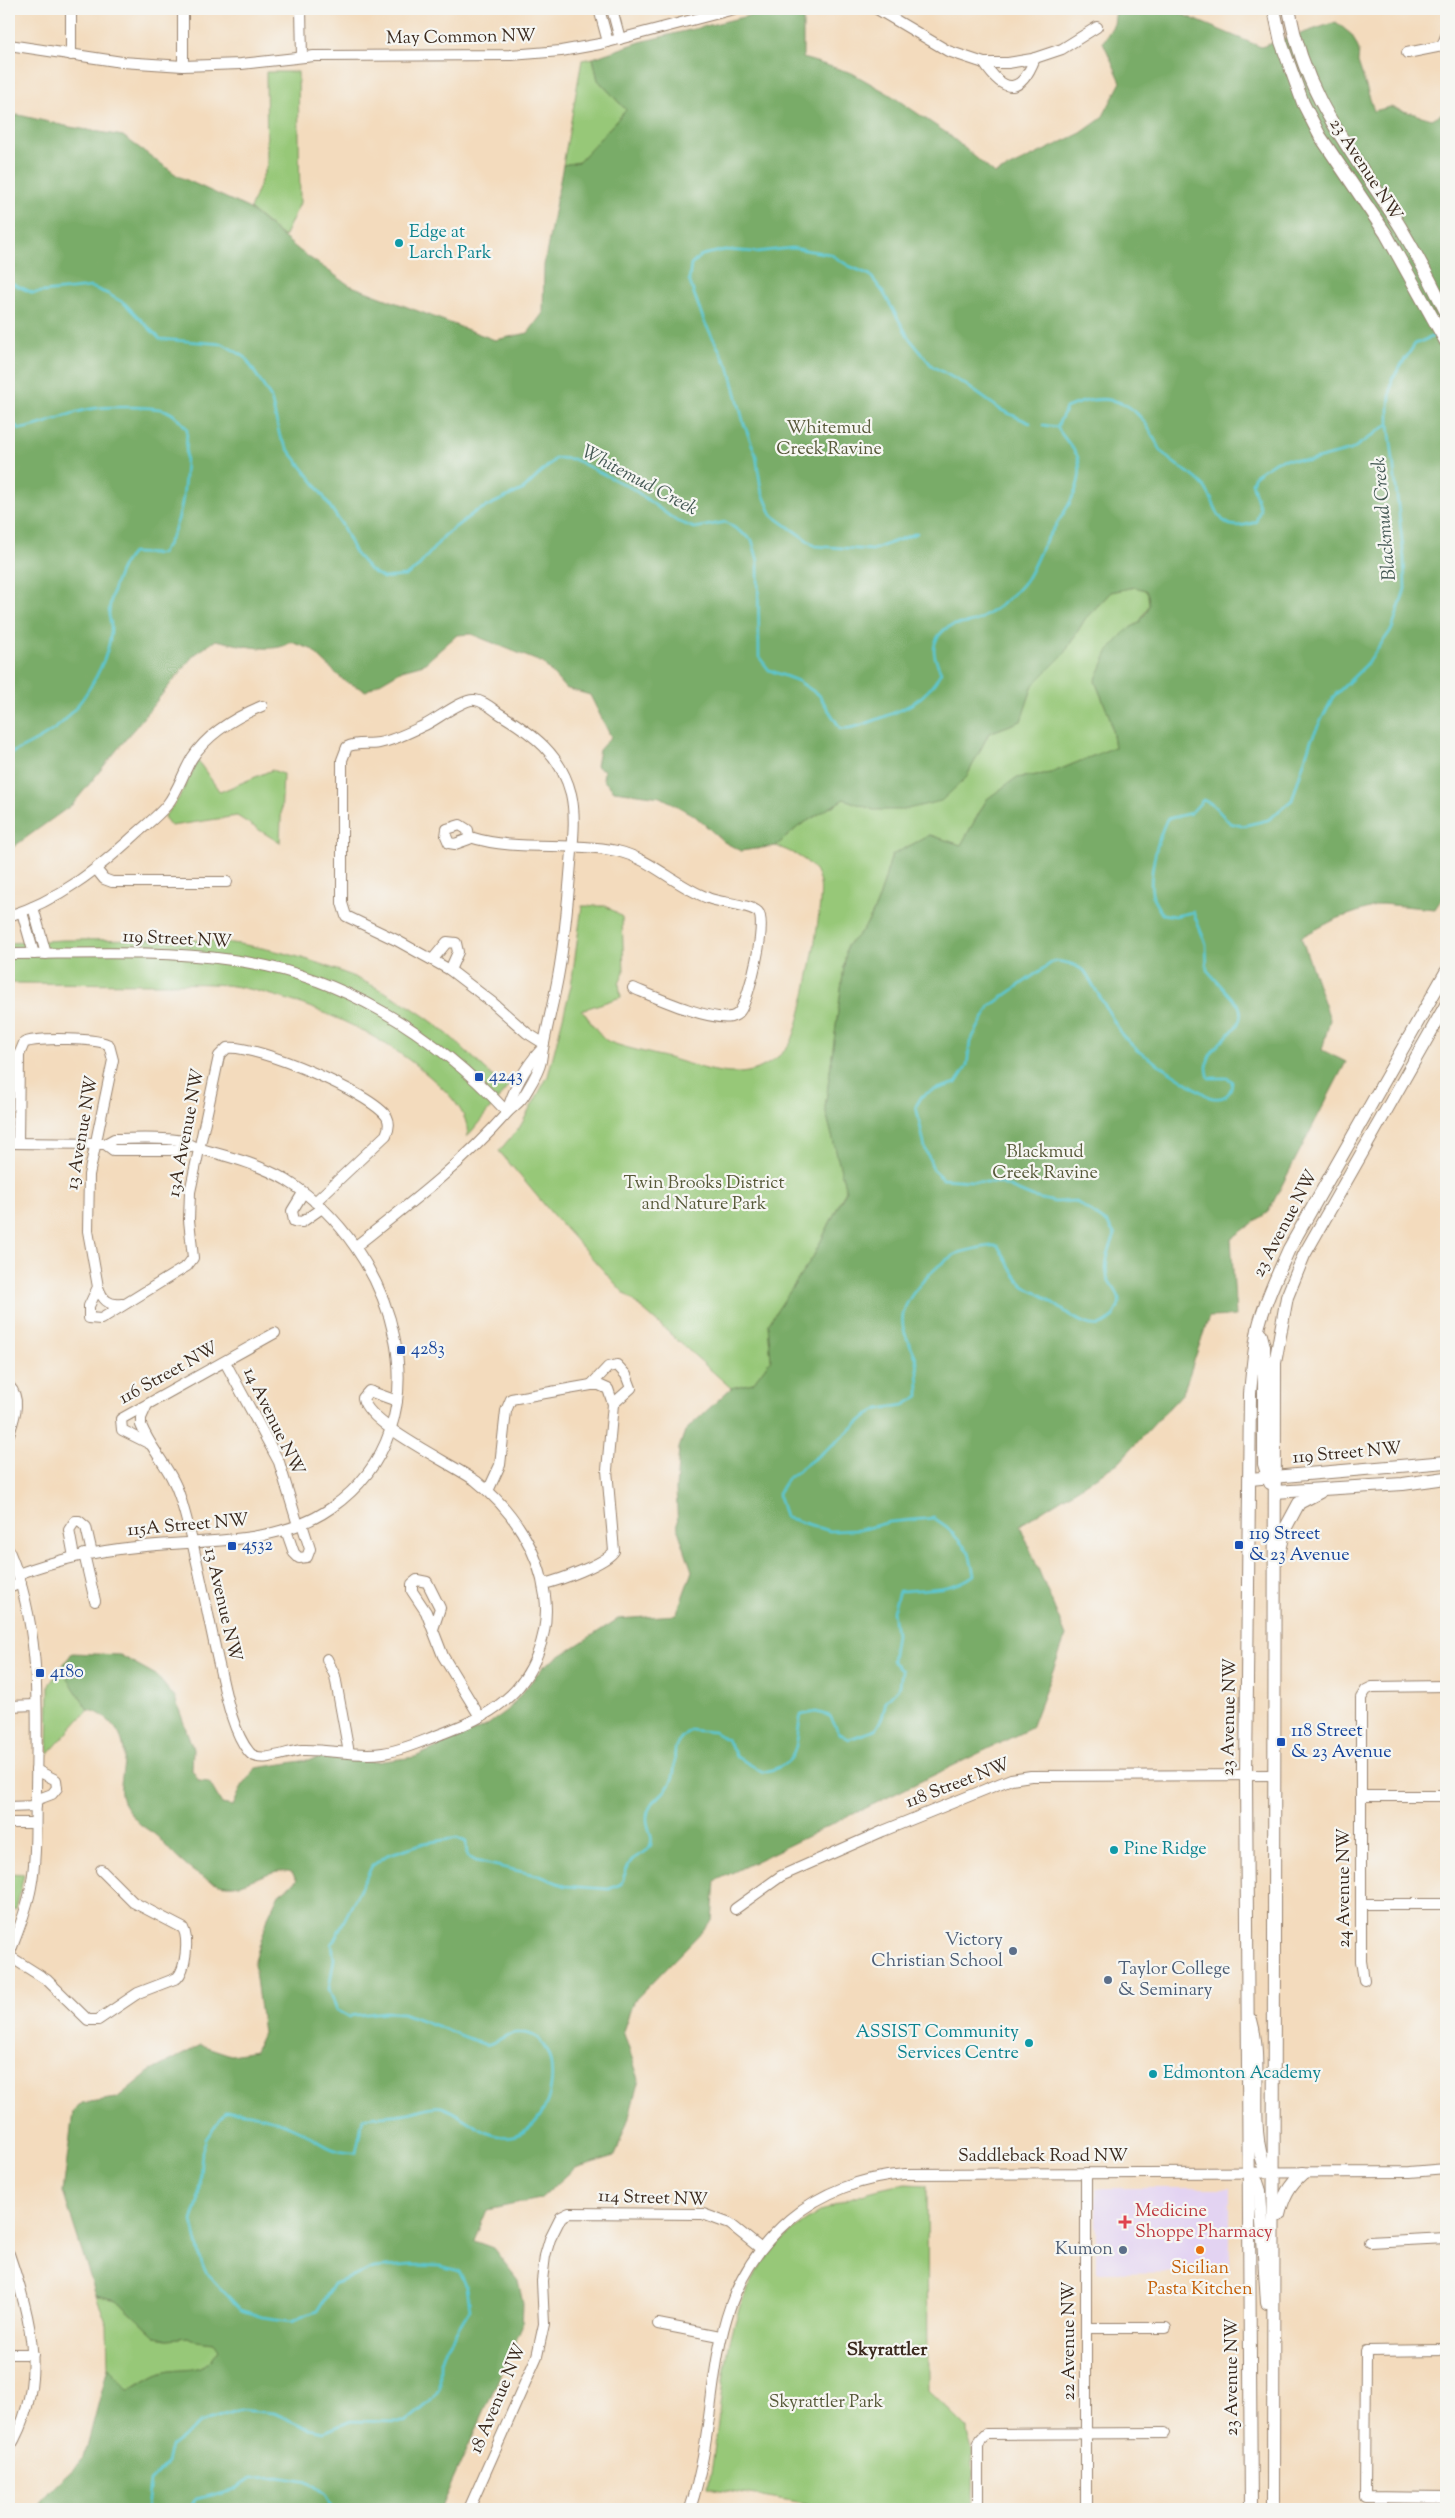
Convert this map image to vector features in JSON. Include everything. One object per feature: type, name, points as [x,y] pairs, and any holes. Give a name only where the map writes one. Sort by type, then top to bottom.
[{"type":"main road","name":"23 Avenue NW","points":[[1274,9],[1280,42],[1303,102],[1320,136],[1386,234],[1446,342]]},
{"type":"main road","name":"23 Avenue NW","points":[[1289,9],[1294,38],[1316,95],[1340,138],[1402,229],[1446,312]]},
{"type":"main road","name":"23 Avenue NW","points":[[1251,2509],[1246,1776],[1250,1394],[1259,1326],[1270,1291],[1289,1249],[1446,972]]},
{"type":"main road","name":"23 Avenue NW","points":[[1270,1478],[1275,1363],[1287,1297],[1304,1255],[1446,1005]]},
{"type":"main road","points":[[1259,1326],[1264,1346],[1264,1464],[1275,1492],[1273,2509]]},
{"type":"main road","name":"119 Street NW","points":[[1250,1479],[1446,1462]]},
{"type":"main road","name":"119 Street NW","points":[[1275,1492],[1446,1478]]},
{"type":"main road","points":[[1275,1619],[1280,1544],[1285,1529],[1299,1503],[1325,1489]]},
{"type":"main road","points":[[1247,2003],[1257,2038],[1260,2145],[1266,2169],[1274,2173]]},
{"type":"main road","points":[[1250,2173],[1257,2182],[1260,2191],[1265,2289],[1273,2333]]},
{"type":"main road","points":[[1274,2239],[1282,2200],[1292,2182],[1303,2173]]},
{"type":"street","points":[[71,9],[71,54]]},
{"type":"street","points":[[183,9],[183,66]]},
{"type":"street","points":[[301,9],[302,57]]},
{"type":"street","points":[[599,9],[608,42]]},
{"type":"street","points":[[612,9],[620,38]]},
{"type":"street","name":"May Common NW","points":[[9,46],[141,64],[183,66],[241,64],[302,57],[511,55],[561,51],[608,42],[734,9]]},
{"type":"street","points":[[876,9],[948,51],[984,63],[1008,64],[1036,58],[1062,48],[1097,27]]},
{"type":"street","points":[[1407,53],[1442,46],[1446,36]]},
{"type":"street","points":[[984,63],[998,82],[1002,85],[1013,86],[1021,83],[1036,58]]},
{"type":"street","points":[[13,1143],[99,1144],[114,1139],[181,1141],[260,1167],[286,1181],[318,1205],[356,1246],[436,1181],[488,1134],[507,1112],[511,1097],[532,1059],[542,1047],[562,949],[572,847],[573,806],[568,784],[548,749],[527,730],[478,700],[469,700],[423,726],[396,737],[378,743],[354,744],[347,747],[342,760],[344,913],[349,918],[433,959],[450,970],[493,1003],[542,1047]]},
{"type":"street","points":[[9,916],[33,907],[68,888],[96,869],[163,809],[173,796],[192,759],[206,741],[237,716],[262,706]]},
{"type":"street","points":[[470,837],[522,844],[609,850],[630,855],[665,872],[692,891],[714,900],[752,908],[761,917],[761,931],[749,988],[742,1009],[735,1015],[722,1016],[694,1010],[633,988]]},
{"type":"street","points":[[96,869],[104,879],[112,882],[227,882]]},
{"type":"street","points":[[33,907],[46,954]]},
{"type":"street","points":[[22,912],[34,954]]},
{"type":"street","points":[[433,959],[447,942],[456,943],[458,952],[450,970]]},
{"type":"street","name":"119 Street NW","points":[[9,954],[194,956],[233,960],[286,971],[327,984],[374,1005],[415,1031],[458,1065],[507,1112]]},
{"type":"street","name":"13 Avenue NW","points":[[13,1143],[19,1055],[24,1043],[36,1040],[98,1041],[109,1045],[113,1060],[99,1144],[89,1175],[87,1210],[90,1249],[98,1287]]},
{"type":"street","name":"13A Avenue NW","points":[[124,1304],[187,1266],[193,1258],[189,1200],[195,1147],[219,1056],[227,1048],[237,1048],[270,1056],[308,1070],[352,1092],[382,1112],[389,1124],[386,1135],[318,1205]]},
{"type":"street","points":[[303,1193],[292,1212],[294,1220],[302,1222],[318,1205]]},
{"type":"street","name":"115A Street NW","points":[[9,1588],[15,1572],[84,1555],[259,1536],[286,1530],[331,1508],[359,1483],[373,1464],[390,1429],[397,1400],[400,1372],[394,1334],[374,1278],[356,1246]]},
{"type":"street","points":[[98,1287],[105,1301],[116,1305],[124,1304]]},
{"type":"street","points":[[98,1287],[88,1312],[89,1318],[94,1320],[101,1319],[124,1304]]},
{"type":"street","name":"116 Street NW","points":[[154,1448],[142,1438],[124,1432],[120,1428],[124,1417],[146,1407],[275,1333]]},
{"type":"street","name":"14 Avenue NW","points":[[225,1362],[274,1452],[283,1472],[300,1524]]},
{"type":"street","points":[[591,1385],[608,1367],[617,1365],[626,1375],[631,1388],[613,1404]]},
{"type":"street","points":[[488,1491],[500,1465],[509,1402],[518,1397],[554,1393],[591,1385],[599,1385],[608,1389],[613,1404],[607,1478],[614,1550],[610,1556],[601,1561],[543,1584]]},
{"type":"street","points":[[9,1386],[16,1396],[15,1410],[9,1434]]},
{"type":"street","points":[[327,1659],[336,1676],[348,1753],[382,1754],[404,1748],[480,1717],[510,1696],[527,1674],[540,1645],[545,1612],[543,1584],[536,1561],[523,1534],[508,1512],[488,1491],[456,1468],[390,1429],[365,1405],[363,1398],[366,1392],[373,1392],[397,1400]]},
{"type":"street","name":"13 Avenue NW","points":[[146,1407],[141,1418],[141,1425],[179,1493],[230,1709],[246,1748],[254,1756],[261,1758],[305,1750],[348,1753]]},
{"type":"street","points":[[286,1530],[294,1554],[299,1558],[304,1558],[308,1556],[310,1549],[300,1524]]},
{"type":"street","points":[[9,1551],[33,1632],[36,1706],[34,1869],[27,1908],[9,1956],[47,1980],[84,2018],[92,2021],[101,2018],[138,1992],[177,1978],[182,1966],[186,1937],[183,1928],[133,1902],[101,1870]]},
{"type":"street","points":[[84,1555],[95,1601]]},
{"type":"street","points":[[433,1629],[443,1656],[480,1717]]},
{"type":"street","name":"24 Avenue NW","points":[[1364,1980],[1361,1965],[1361,1703],[1366,1690],[1378,1687],[1446,1686]]},
{"type":"street","points":[[9,1706],[36,1706]]},
{"type":"street","points":[[9,1806],[36,1803],[52,1794],[57,1788],[56,1780],[36,1770]]},
{"type":"street","name":"118 Street NW","points":[[735,1909],[781,1876],[919,1816],[1011,1779],[1031,1776],[1274,1776]]},
{"type":"street","points":[[1361,1796],[1446,1796]]},
{"type":"street","points":[[9,1823],[36,1823]]},
{"type":"street","points":[[1361,1904],[1446,1904]]},
{"type":"street","name":"Saddleback Road NW","points":[[690,2509],[703,2460],[720,2336],[733,2294],[760,2248],[787,2221],[812,2203],[846,2186],[872,2179],[913,2174],[1426,2172],[1446,2169]]},
{"type":"street","name":"22 Avenue NW","points":[[1086,2173],[1086,2509]]},
{"type":"street","name":"114 Street NW","points":[[566,2213],[703,2214],[730,2224],[760,2248]]},
{"type":"street","name":"18 Avenue NW","points":[[468,2509],[537,2356],[544,2324],[542,2280],[545,2256],[556,2225],[566,2213]]},
{"type":"street","points":[[1369,2242],[1446,2238]]},
{"type":"street","points":[[9,2254],[27,2310],[33,2354],[29,2399],[22,2424],[9,2449]]},
{"type":"street","points":[[658,2324],[720,2336]]},
{"type":"street","points":[[1086,2328],[1166,2328]]},
{"type":"street","points":[[1446,2350],[1366,2351],[1365,2498],[1446,2498]]},
{"type":"street","points":[[9,2354],[33,2354]]},
{"type":"street","points":[[978,2509],[978,2452],[983,2436],[994,2433],[1165,2433]]},
{"type":"shaded area","points":[[1096,2188],[1230,2188],[1230,2272],[1096,2273]]},
{"type":"green space","points":[[776,9],[803,9],[803,58],[852,73],[889,94],[948,134],[995,174],[1081,133],[1102,118],[1121,82],[1103,42],[1114,24],[1116,9],[1175,9],[1179,13],[1261,47],[1336,22],[1352,35],[1359,50],[1358,62],[1374,111],[1390,107],[1432,119],[1446,111],[1446,892],[1435,909],[1381,904],[1336,919],[1301,937],[1330,1019],[1322,1050],[1346,1062],[1268,1212],[1231,1239],[1236,1316],[1209,1317],[1183,1393],[1118,1463],[1020,1525],[1066,1636],[1031,1728],[715,1881],[712,1921],[633,2002],[623,2031],[639,2079],[629,2117],[615,2156],[575,2168],[540,2199],[487,2210],[474,2241],[493,2248],[518,2280],[523,2304],[522,2327],[440,2509],[35,2509],[52,2488],[84,2458],[108,2367],[129,2391],[156,2375],[198,2368],[205,2365],[219,2350],[214,2343],[196,2341],[188,2337],[168,2339],[156,2337],[117,2300],[96,2295],[63,2192],[73,2112],[82,2103],[117,2098],[149,2072],[201,2045],[231,2055],[255,2051],[263,2033],[254,1963],[269,1915],[279,1894],[297,1880],[292,1872],[277,1871],[241,1884],[223,1885],[202,1877],[182,1862],[157,1836],[139,1823],[126,1807],[121,1789],[124,1757],[123,1745],[119,1734],[105,1718],[88,1710],[61,1668],[72,1653],[120,1655],[156,1675],[175,1698],[193,1749],[192,1770],[199,1781],[209,1782],[222,1804],[233,1806],[242,1786],[256,1768],[321,1758],[376,1762],[415,1757],[486,1726],[508,1710],[544,1666],[618,1619],[676,1615],[692,1571],[678,1530],[676,1489],[679,1448],[685,1431],[731,1388],[753,1383],[771,1359],[768,1324],[813,1257],[846,1191],[825,1108],[847,945],[857,936],[872,916],[892,855],[930,835],[961,845],[987,799],[1016,778],[1051,773],[1115,747],[1110,718],[1095,681],[1108,652],[1126,630],[1139,623],[1149,605],[1148,594],[1145,590],[1135,587],[1111,592],[1085,619],[1064,654],[1033,685],[1021,721],[989,733],[966,778],[941,801],[903,810],[874,810],[844,799],[799,826],[776,846],[741,851],[724,842],[695,816],[661,797],[614,791],[603,780],[604,770],[596,766],[599,750],[611,737],[590,695],[565,688],[543,663],[471,634],[457,635],[424,664],[402,670],[366,691],[343,680],[311,649],[291,642],[284,646],[265,648],[216,640],[194,655],[73,804],[9,850],[9,116],[19,115],[70,127],[123,136],[178,176],[248,208],[300,251],[349,285],[495,340],[528,333],[543,313],[544,265],[563,165],[579,162],[626,110],[598,80],[593,58],[640,42]]},
{"type":"green space","points":[[593,58],[598,80],[626,110],[579,162],[563,165],[582,60]]},
{"type":"green space","points":[[266,72],[298,72],[300,203],[284,237],[250,209],[267,165]]},
{"type":"green space","name":"Twin Brooks District and Nature Park","points":[[1136,587],[1145,590],[1148,594],[1149,605],[1139,623],[1126,630],[1095,681],[1110,718],[1115,747],[1051,773],[1016,778],[987,799],[961,845],[930,835],[892,855],[872,915],[857,936],[847,945],[825,1108],[846,1190],[813,1257],[768,1324],[771,1359],[753,1383],[731,1388],[622,1291],[553,1215],[499,1151],[521,1125],[548,1076],[571,986],[582,906],[606,906],[622,917],[624,972],[619,984],[621,997],[582,1010],[606,1040],[627,1048],[718,1072],[742,1073],[753,1071],[767,1064],[788,1047],[795,1032],[811,965],[820,896],[820,883],[814,869],[797,855],[776,846],[799,826],[844,799],[874,810],[966,778],[989,733],[1021,721],[1033,685],[1064,654],[1085,619],[1111,592]]},
{"type":"green space","points":[[198,761],[220,792],[272,770],[283,774],[280,843],[237,816],[171,826],[164,817],[179,798]]},
{"type":"green space","points":[[162,939],[228,942],[292,955],[324,965],[355,977],[413,1008],[439,1027],[500,1083],[511,1083],[467,1137],[465,1119],[456,1103],[435,1082],[408,1060],[364,1031],[290,1000],[239,987],[218,984],[9,983],[9,943],[63,940]]},
{"type":"green space","points":[[61,1668],[88,1710],[48,1754],[49,1685]]},
{"type":"green space","points":[[9,1873],[24,1874],[16,1910],[9,1907]]},
{"type":"green space","name":"Skyrattler Park","points":[[906,2184],[927,2185],[928,2390],[967,2428],[973,2459],[973,2509],[834,2509],[708,2488],[727,2355],[732,2333],[749,2285],[764,2261],[802,2223],[826,2209],[851,2198]]},
{"type":"green space","points":[[96,2295],[117,2300],[156,2337],[168,2339],[188,2337],[196,2341],[215,2343],[219,2350],[205,2365],[190,2370],[166,2372],[156,2375],[128,2391],[108,2367],[107,2325]]},
{"type":"waterway","points":[[917,533],[872,550],[815,546],[772,515],[761,489],[756,455],[744,424],[730,370],[704,321],[689,280],[691,265],[702,255],[725,250],[756,252],[792,248],[830,254],[849,266],[870,275],[883,292],[909,338],[932,366],[966,385],[1001,410],[1030,423]]},
{"type":"waterway","name":"Whitemud Creek","points":[[9,282],[33,293],[91,287],[124,303],[160,339],[223,344],[245,357],[271,398],[280,437],[316,485],[342,525],[355,553],[370,570],[383,578],[405,576],[417,568],[445,535],[475,512],[524,489],[556,458],[573,459],[633,489],[675,520],[694,528],[726,522],[752,540],[758,561],[759,657],[769,670],[798,681],[819,695],[840,728],[849,728],[883,717],[903,709],[921,698],[941,672],[936,662],[934,646],[943,631],[951,626],[974,622],[984,617],[1003,603],[1025,581],[1044,544],[1070,503],[1078,481],[1080,470],[1077,455],[1057,427],[1066,408],[1086,401],[1096,400],[1116,401],[1125,405],[1142,419],[1164,454],[1203,485],[1220,517],[1226,523],[1242,525],[1256,522],[1260,509],[1252,483],[1255,475],[1276,461],[1286,459],[1309,461],[1351,450],[1389,424],[1392,379],[1415,344],[1436,335]]},
{"type":"waterway","name":"Whitemud Creek","points":[[9,421],[20,429],[90,409],[141,407],[167,411],[187,429],[185,478],[181,510],[176,526],[161,554],[132,553],[123,565],[113,590],[110,607],[110,641],[96,676],[82,699],[62,723],[40,738],[9,754]]},
{"type":"waterway","name":"Blackmud Creek","points":[[147,2509],[150,2481],[167,2464],[171,2446],[202,2422],[240,2410],[274,2413],[309,2429],[324,2432],[351,2421],[406,2422],[430,2402],[440,2388],[440,2365],[446,2348],[470,2309],[467,2287],[459,2271],[441,2266],[411,2265],[374,2268],[334,2284],[317,2311],[291,2321],[262,2317],[241,2310],[208,2275],[202,2265],[192,2221],[198,2202],[202,2152],[206,2139],[225,2112],[253,2114],[272,2119],[300,2131],[332,2149],[356,2153],[363,2118],[403,2114],[442,2107],[484,2131],[502,2137],[512,2136],[528,2129],[540,2116],[548,2100],[551,2065],[546,2049],[537,2038],[524,2033],[518,2033],[508,2035],[486,2045],[403,2013],[385,2012],[348,2016],[337,2010],[329,1989],[334,1959],[332,1944],[372,1866],[387,1855],[424,1843],[457,1838],[466,1842],[467,1856],[476,1861],[540,1876],[565,1886],[609,1889],[621,1884],[630,1862],[650,1847],[651,1839],[647,1821],[648,1811],[670,1785],[675,1765],[675,1748],[682,1737],[690,1730],[714,1732],[727,1740],[737,1757],[763,1772],[776,1769],[790,1759],[796,1745],[801,1715],[816,1712],[830,1716],[839,1733],[849,1739],[875,1730],[882,1718],[886,1701],[900,1686],[902,1670],[892,1661],[896,1634],[893,1611],[899,1591],[948,1587],[974,1575],[969,1552],[947,1527],[934,1518],[890,1522],[859,1530],[830,1531],[785,1517],[778,1493],[788,1478],[831,1446],[869,1414],[879,1409],[904,1405],[919,1396],[917,1363],[904,1332],[903,1315],[905,1307],[923,1281],[954,1255],[989,1246],[998,1246],[1012,1271],[1023,1285],[1044,1296],[1084,1323],[1093,1325],[1103,1324],[1111,1319],[1118,1307],[1118,1294],[1108,1280],[1106,1270],[1109,1250],[1115,1235],[1107,1223],[1075,1201],[1055,1202],[1033,1197],[1000,1183],[943,1179],[934,1171],[925,1148],[916,1106],[922,1096],[956,1083],[967,1066],[970,1042],[990,1006],[1054,961],[1071,964],[1079,967],[1086,973],[1122,1035],[1138,1051],[1209,1097],[1222,1098],[1228,1094],[1232,1081],[1227,1078],[1209,1078],[1207,1066],[1210,1056],[1216,1047],[1238,1024],[1241,1016],[1239,1006],[1207,970],[1206,944],[1193,912],[1175,916],[1162,914],[1155,902],[1151,882],[1154,859],[1167,819],[1191,813],[1203,800],[1212,804],[1230,823],[1242,826],[1268,820],[1292,800],[1311,740],[1333,697],[1366,665],[1392,629],[1405,589],[1404,559],[1389,424]]},
{"type":"waterway","points":[[1043,425],[1057,427]]},
{"type":"waterway","name":"Blackmud Creek","points":[[187,2509],[196,2499],[236,2489],[251,2478],[278,2477],[309,2482],[325,2494],[332,2509]]},
{"type":"place","name":"Edge at Larch Park","points":[[399,243]]},
{"type":"place","name":"4243","points":[[479,1077]]},
{"type":"place","name":"4283","points":[[401,1350]]},
{"type":"place","name":"119 Street & 23 Avenue","points":[[1239,1545]]},
{"type":"place","name":"4532","points":[[232,1546]]},
{"type":"place","name":"4180","points":[[40,1673]]},
{"type":"place","name":"118 Street & 23 Avenue","points":[[1281,1742]]},
{"type":"place","name":"Pine Ridge","points":[[1114,1850]]},
{"type":"place","name":"Victory Christian School","points":[[1013,1951]]},
{"type":"place","name":"Taylor College & Seminary","points":[[1108,1980]]},
{"type":"place","name":"ASSIST Community Services Centre","points":[[1029,2043]]},
{"type":"place","name":"Edmonton Academy","points":[[1153,2074]]},
{"type":"place","name":"Medicine Shoppe Pharmacy","points":[[1125,2222]]},
{"type":"place","name":"Kumon","points":[[1123,2250]]},
{"type":"place","name":"Sicilian Pasta Kitchen","points":[[1200,2250]]},
{"type":"district","name":"Skyrattler","points":[[887,2350]]},
{"type":"park label","name":"Whitemud Creek Ravine","points":[[829,439]]},
{"type":"park label","name":"Blackmud Creek Ravine","points":[[1045,1163]]}]
